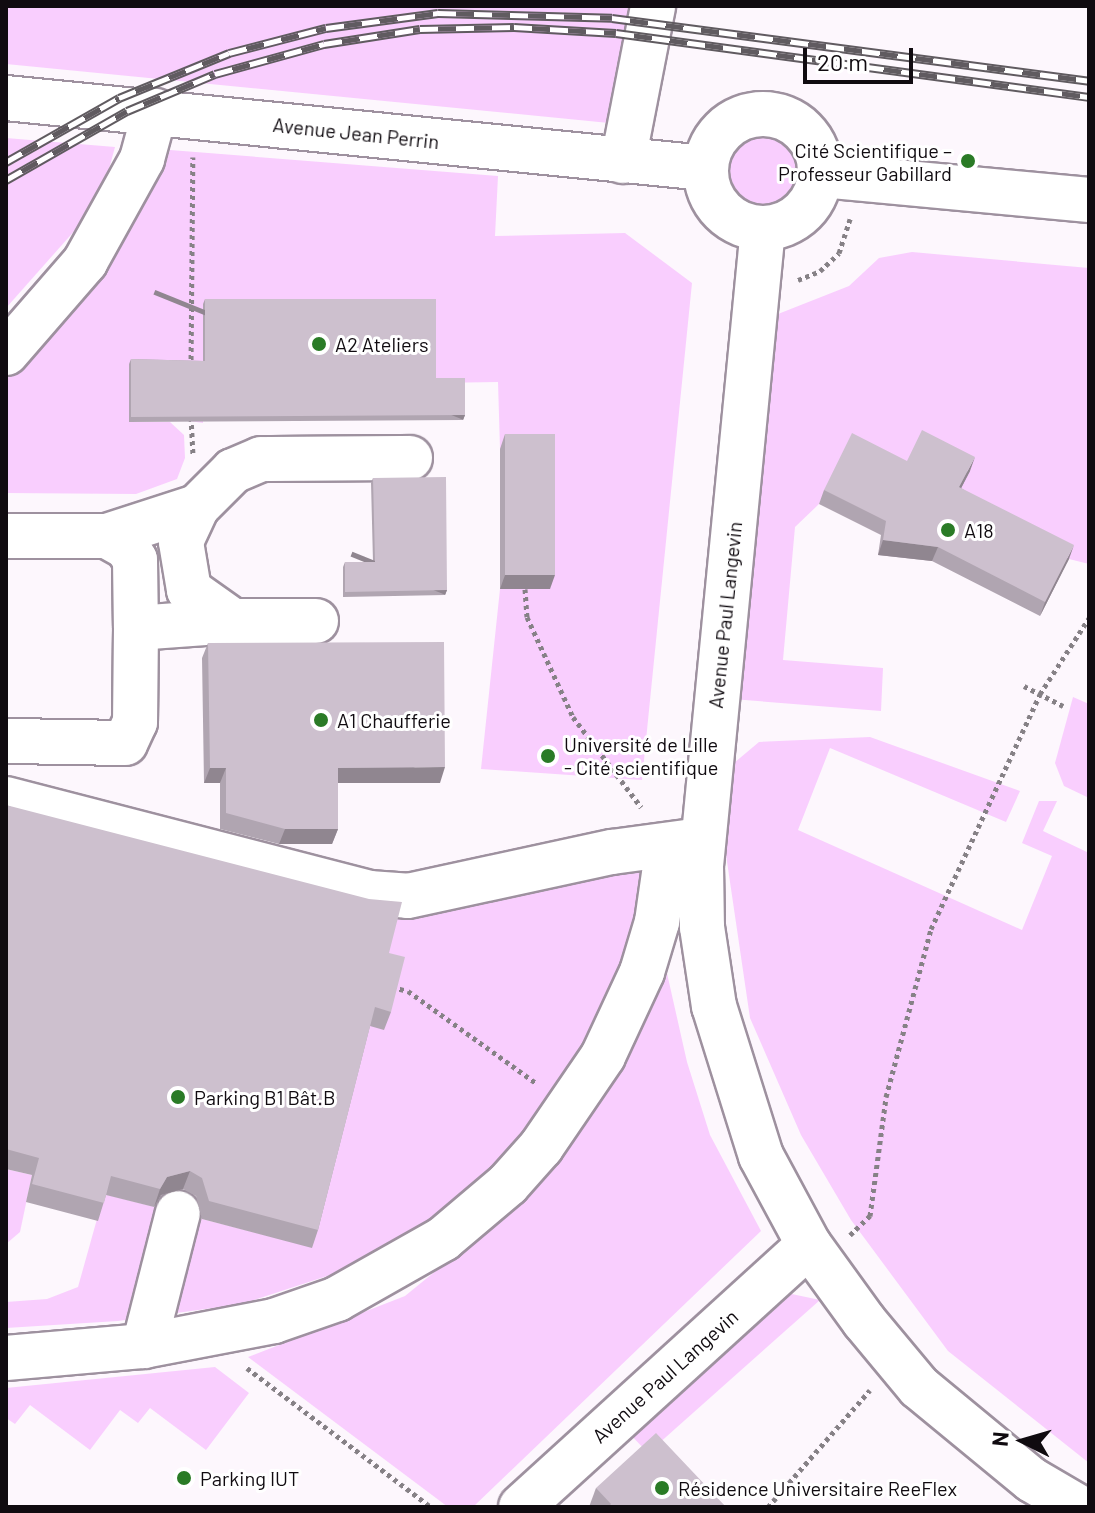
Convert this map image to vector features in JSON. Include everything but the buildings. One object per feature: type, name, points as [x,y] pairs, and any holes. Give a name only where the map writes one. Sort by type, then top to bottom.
[{"type":"street","points":[[623,161],[653,6]]},
{"type":"street","name":"Avenue Jean Perrin","points":[[7,99],[174,113],[705,168]]},
{"type":"street","points":[[6,353],[85,262],[142,159],[174,113]]},
{"type":"street","points":[[841,178],[811,139],[790,119],[772,113],[752,114],[726,126],[709,149],[705,168],[711,195],[722,211],[736,222],[763,228],[802,213],[841,178],[1089,200]]},
{"type":"street","name":"Avenue Paul Langevin","points":[[763,228],[758,301],[685,843],[714,1006],[761,1156],[816,1254],[919,1387],[1032,1480],[1078,1507]]},
{"type":"street","points":[[233,621],[189,590],[181,542],[197,507],[233,471],[261,459],[410,458]]},
{"type":"street","points":[[6,536],[107,536],[197,507]]},
{"type":"street","points":[[6,741],[125,743],[135,722],[135,560],[127,547],[107,536]]},
{"type":"street","points":[[136,628],[233,621],[316,621]]},
{"type":"street","points":[[6,799],[369,893],[408,896],[612,852],[685,843],[642,972],[603,1056],[569,1110],[508,1184],[398,1268],[337,1299],[274,1321],[148,1331],[6,1358]]},
{"type":"street","points":[[148,1331],[178,1213]]},
{"type":"street","name":"Avenue Paul Langevin","points":[[521,1507],[816,1254]]},
{"type":"path","points":[[174,113],[191,375]]},
{"type":"path","points":[[758,301],[779,301],[788,284],[820,271],[839,253],[841,178]]},
{"type":"path","points":[[191,406],[197,507]]},
{"type":"path","points":[[525,589],[527,617],[573,717],[685,843]]},
{"type":"path","points":[[816,1254],[870,1216],[886,1097],[931,929],[1040,694],[1089,618]]},
{"type":"path","points":[[1024,686],[1063,706]]},
{"type":"path","points":[[380,984],[408,991],[569,1110]]},
{"type":"path","points":[[255,1373],[431,1507]]},
{"type":"path","points":[[768,1507],[878,1381]]},
{"type":"shaded area","points":[[6,6],[632,6],[609,123],[6,64]]},
{"type":"shaded area","points":[[767,134],[788,140],[798,150],[804,171],[798,192],[788,202],[767,208],[746,202],[736,192],[730,171],[736,150],[746,140]]},
{"type":"shaded area","points":[[6,138],[115,147],[100,202],[6,308]]},
{"type":"shaded area","points":[[170,150],[498,176],[495,236],[625,233],[692,283],[642,780],[481,769],[500,589],[549,589],[500,449],[498,382],[435,383],[203,305],[203,423],[170,418],[129,422],[170,422],[184,435],[185,458],[177,479],[136,494],[6,493],[6,373],[163,172]]},
{"type":"shaded area","points":[[912,252],[1089,268],[1089,564],[1069,559],[847,447],[819,504],[795,527],[783,660],[883,668],[881,711],[732,699],[778,314],[849,286],[879,258]]},
{"type":"shaded area","points":[[1073,697],[1089,704],[1089,798],[1064,786],[1055,763]]},
{"type":"shaded area","points":[[870,737],[1020,791],[1006,822],[830,748],[798,830],[1022,930],[1052,856],[1022,843],[1039,801],[1057,801],[1043,831],[1089,853],[1089,1463],[948,1351],[851,1220],[801,1135],[750,1018],[725,848],[734,763],[759,742]]},
{"type":"shaded area","points":[[653,861],[616,999],[507,1163],[436,1220],[382,1258],[242,1304],[118,1321],[6,1328],[6,1302],[47,1299],[78,1287],[104,1194],[312,1247],[369,1025],[384,1029],[383,971],[397,913]]},
{"type":"shaded area","points":[[662,951],[687,1062],[710,1135],[761,1231],[473,1507],[448,1507],[248,1357],[405,1296],[508,1212]]},
{"type":"shaded area","points":[[6,1169],[32,1175],[20,1232],[6,1244]]},
{"type":"shaded area","points":[[787,1293],[820,1300],[648,1453],[626,1430]]},
{"type":"shaded area","points":[[215,1367],[249,1393],[206,1450],[150,1408],[138,1423],[120,1410],[90,1450],[30,1405],[15,1424],[6,1418],[6,1388]]},
{"type":"railway","points":[[6,162],[119,98],[229,53],[326,28],[438,13],[612,18],[1089,81]]},
{"type":"railway","points":[[6,180],[127,111],[215,74],[324,44],[420,29],[514,27],[616,33],[1089,97]]},
{"type":"place","name":"Cité Scientifique – Professeur Gabillard","points":[[968,161]]},
{"type":"place","name":"A2 Ateliers","points":[[319,344]]},
{"type":"place","name":"A18","points":[[948,530]]},
{"type":"place","name":"A1 Chaufferie","points":[[321,720]]},
{"type":"place","name":"Université de Lille ‐ Cité scientifique","points":[[548,756]]},
{"type":"place","name":"Parking B1 Bât.B","points":[[178,1097]]},
{"type":"place","name":"Parking IUT","points":[[184,1478]]},
{"type":"place","name":"Résidence Universitaire ReeFlex","points":[[662,1488]]}]
